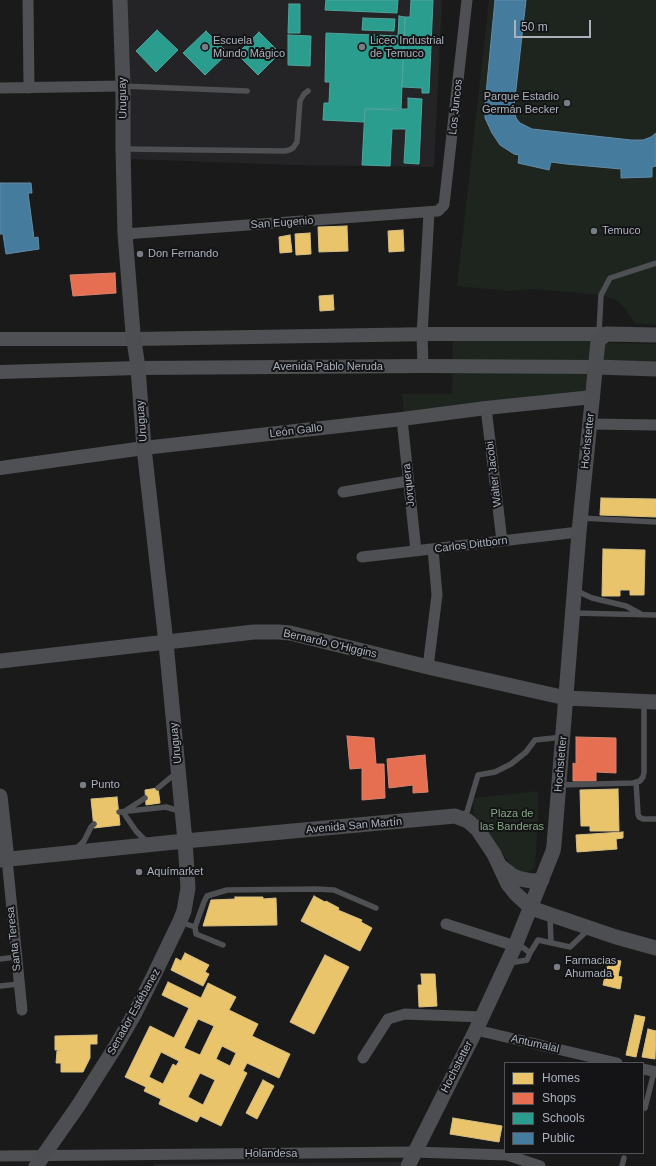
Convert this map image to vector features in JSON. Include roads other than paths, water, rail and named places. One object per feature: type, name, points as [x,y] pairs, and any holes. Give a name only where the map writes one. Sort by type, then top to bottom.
[{"type":"main road","name":"Uruguay","points":[[120,0],[126,234],[133,339],[138,368],[144,448],[166,643],[185,841]]},
{"type":"main road","points":[[602,334],[656,335]]},
{"type":"main road","name":"Hochstetter","points":[[408,1166],[479,1024],[507,964],[551,858],[554,845],[580,525],[598,341],[602,334]]},
{"type":"main road","name":"Avenida Pablo Neruda","points":[[596,367],[656,369]]},
{"type":"main road","name":"Bernardo O'Higgins","points":[[0,661],[254,632],[278,632],[290,633],[428,667],[566,698],[650,702]]},
{"type":"main road","name":"Santa Teresa","points":[[0,796],[3,859]]},
{"type":"main road","name":"Avenida San Martín","points":[[3,859],[455,816],[459,817]]},
{"type":"main road","points":[[459,817],[468,821],[478,830],[488,844],[508,884],[531,908],[616,937],[656,948]]},
{"type":"main road","name":"Senador Estébanez","points":[[40,1161],[78,1106],[116,1046],[153,977],[180,921],[185,906],[188,888],[185,841]]},
{"type":"main road","points":[[498,864],[506,871],[521,879],[528,881],[542,880]]},
{"type":"street","points":[[28,0],[30,88]]},
{"type":"street","name":"Los Juncos","points":[[423,366],[422,335],[434,212],[444,206],[467,0]]},
{"type":"street","points":[[0,88],[123,86]]},
{"type":"street","name":"San Eugenio","points":[[126,234],[434,212]]},
{"type":"street","points":[[0,339],[602,334]]},
{"type":"street","name":"Avenida Pablo Neruda","points":[[0,372],[138,368],[423,366],[596,367]]},
{"type":"street","name":"León Gallo","points":[[0,468],[144,448],[593,397]]},
{"type":"street","name":"Walter Jacobi","points":[[486,408],[502,541]]},
{"type":"street","name":"Jorquera","points":[[402,419],[416,551]]},
{"type":"street","points":[[590,424],[656,425]]},
{"type":"street","points":[[343,492],[408,481]]},
{"type":"street","name":"Carlos Dittborn","points":[[362,557],[502,541],[580,525]]},
{"type":"street","points":[[428,667],[437,595],[433,549]]},
{"type":"street","name":"Santa Teresa","points":[[3,859],[22,1010]]},
{"type":"street","points":[[446,924],[516,944]]},
{"type":"street","name":"Antumalal","points":[[363,1058],[388,1020],[405,1014],[479,1024],[613,1062]]},
{"type":"street","name":"Holandesa","points":[[0,1156],[40,1161],[414,1152],[507,1155],[540,1166]]},
{"type":"lane","points":[[123,86],[247,91]]},
{"type":"lane","points":[[123,149],[289,150],[293,148],[297,142],[300,101],[304,94],[308,91]]},
{"type":"lane","points":[[602,334],[601,295],[610,278],[656,263]]},
{"type":"lane","points":[[580,525],[656,522]]},
{"type":"lane","points":[[575,590],[592,598],[626,606],[642,614]]},
{"type":"lane","points":[[573,613],[656,615]]},
{"type":"lane","points":[[559,785],[636,782],[640,780],[643,777],[644,772],[650,702]]},
{"type":"lane","points":[[459,817],[467,812],[478,775],[495,772],[511,764],[526,752],[535,740],[563,737]]},
{"type":"lane","points":[[158,788],[178,770]]},
{"type":"lane","points":[[636,782],[639,817],[643,819],[656,819]]},
{"type":"lane","points":[[121,812],[146,798]]},
{"type":"lane","points":[[121,812],[166,807],[176,810],[183,818]]},
{"type":"lane","points":[[121,812],[140,836],[151,844]]},
{"type":"lane","points":[[72,852],[84,841],[94,824]]},
{"type":"lane","points":[[222,945],[196,934],[195,927],[207,896],[227,890],[334,890],[376,908]]},
{"type":"lane","points":[[550,914],[551,942]]},
{"type":"lane","points":[[180,921],[195,927]]},
{"type":"lane","points":[[507,964],[527,960],[538,940],[551,942],[570,948],[589,928]]},
{"type":"lane","points":[[516,944],[530,953]]},
{"type":"lane","points":[[0,958],[16,957]]},
{"type":"lane","points":[[0,986],[19,984]]},
{"type":"lane","points":[[645,1108],[651,1071]]},
{"type":"lane","points":[[622,1166],[624,1158]]},
{"type":"place","name":"Escuela Mundo Mágico","points":[[205,47]]},
{"type":"place","name":"Liceo Industrial de Temuco","points":[[362,47]]},
{"type":"place","name":"Parque Estadio Germán Becker","points":[[567,103]]},
{"type":"place","name":"Temuco","points":[[594,231]]},
{"type":"place","name":"Don Fernando","points":[[140,254]]},
{"type":"place","name":"Punto","points":[[83,785]]},
{"type":"place","name":"Aquímarket","points":[[139,872]]},
{"type":"place","name":"Farmacias Ahumada","points":[[557,967]]},
{"type":"park label","name":"Plaza de las Banderas","points":[[512,820]]}]
